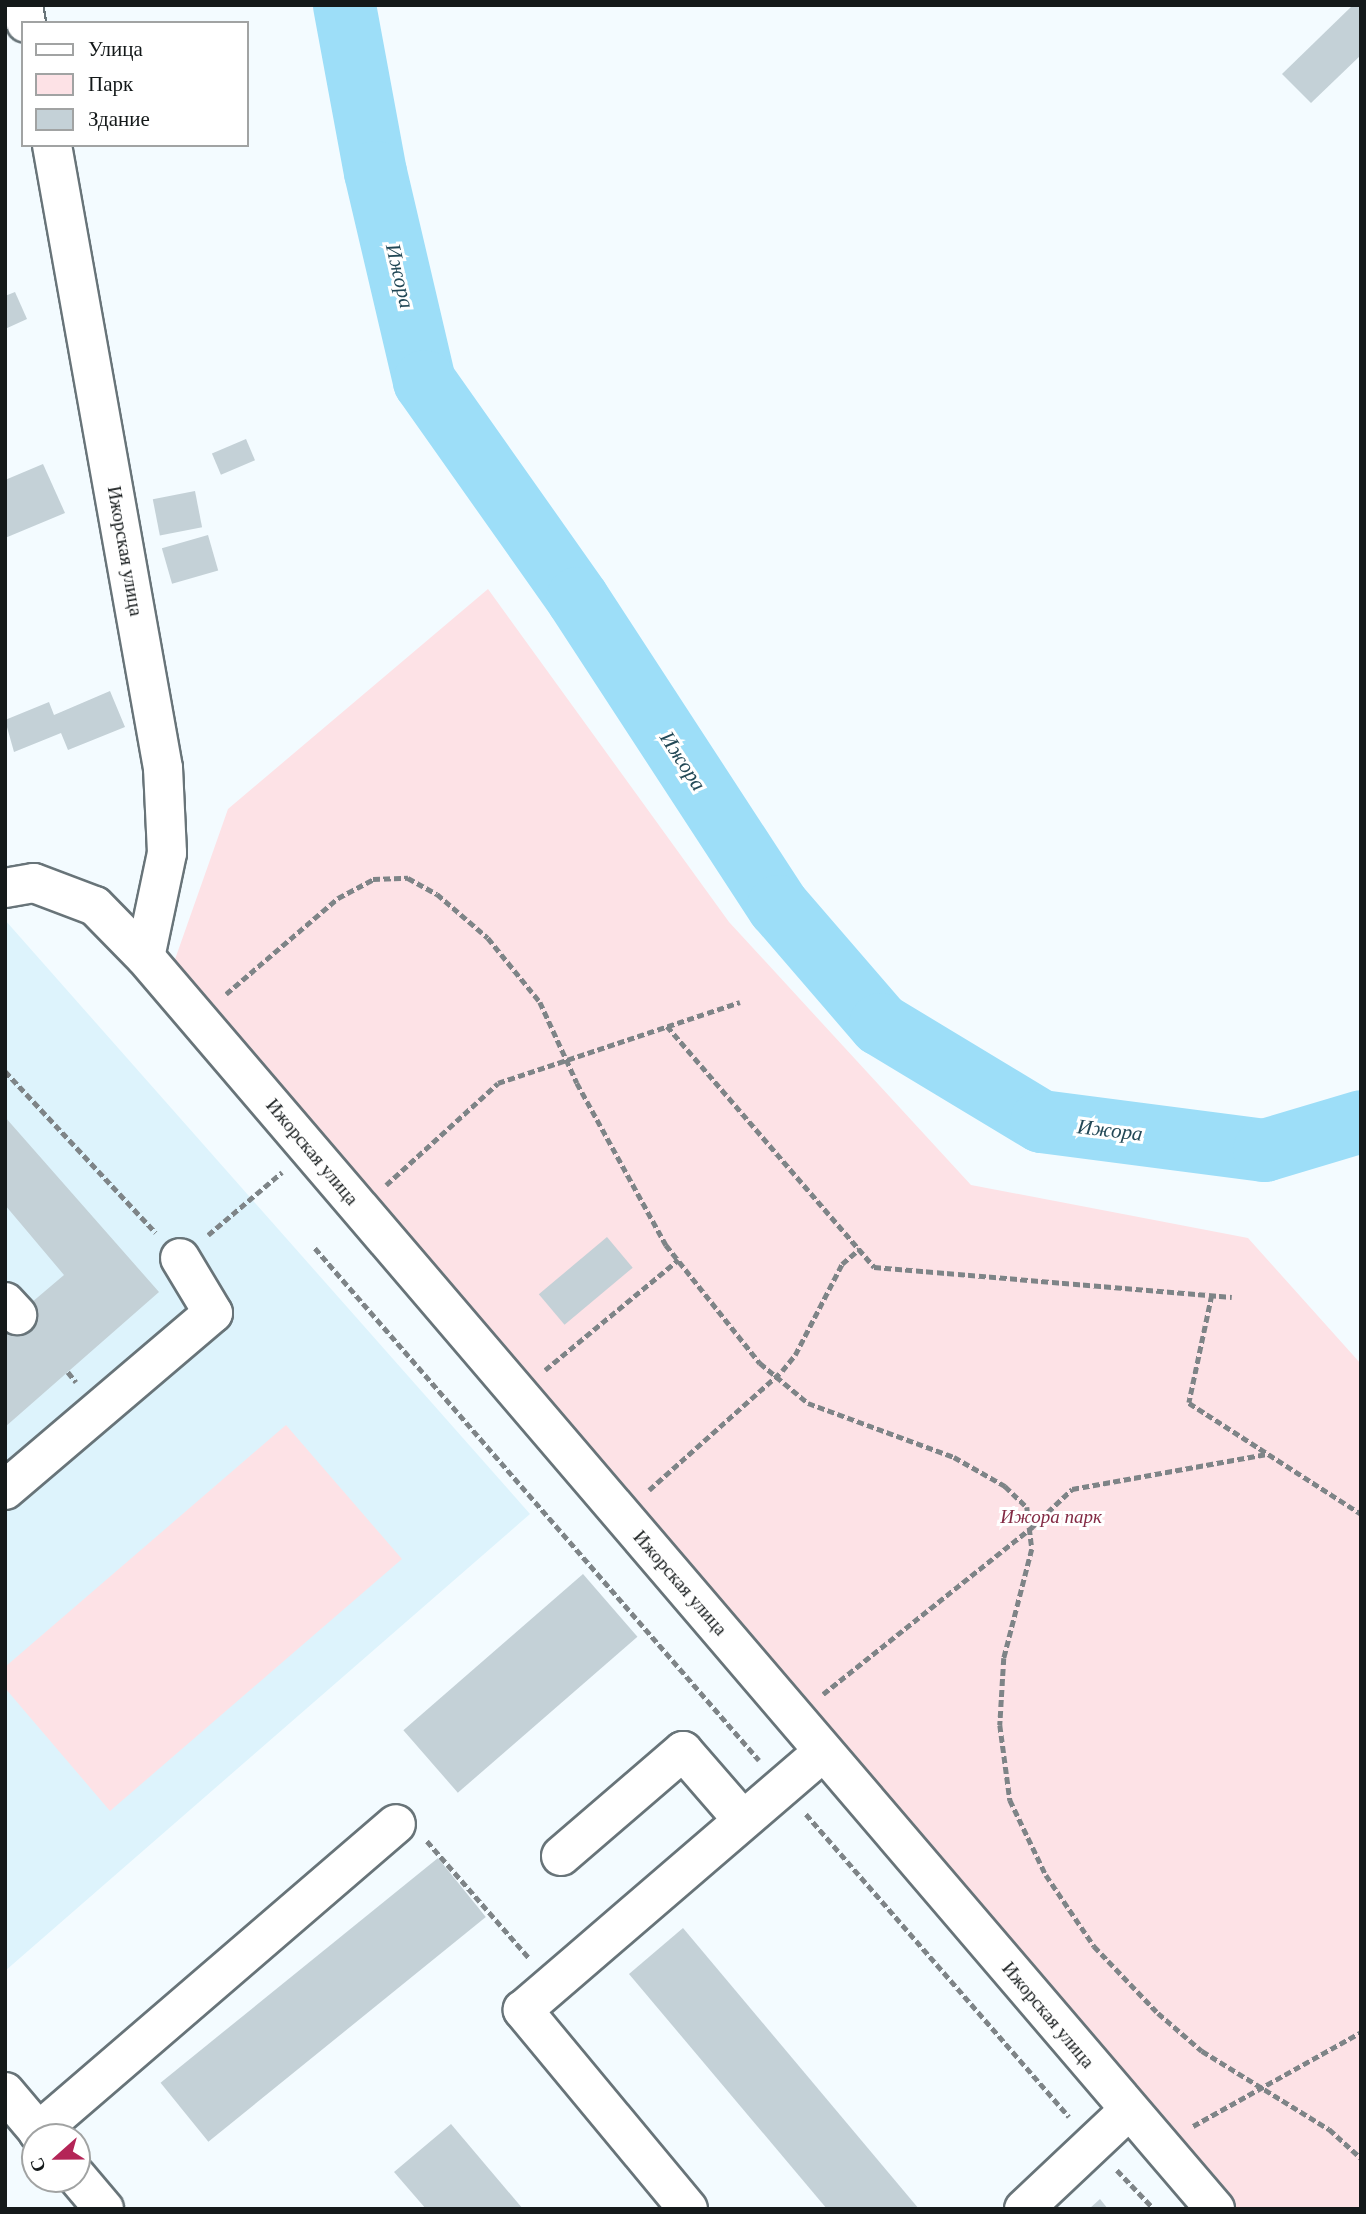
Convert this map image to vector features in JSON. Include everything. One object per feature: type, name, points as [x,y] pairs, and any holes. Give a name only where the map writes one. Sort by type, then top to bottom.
[{"type":"street","name":"Ижорская улица","points":[[52,147],[163,768],[167,853],[145,957]]},
{"type":"street","name":"Ижорская улица","points":[[5,888],[34,883],[95,905],[145,957],[1215,2209]]},
{"type":"street","points":[[5,1490],[213,1313],[180,1258]]},
{"type":"street","points":[[561,1856],[683,1751],[743,1821]]},
{"type":"street","points":[[688,2209],[523,2010],[823,1752]]},
{"type":"street","points":[[53,2123],[396,1824]]},
{"type":"street","points":[[5,2092],[31,2123]]},
{"type":"street","points":[[1024,2209],[1129,2110]]},
{"type":"street","points":[[90,2193],[104,2209]]},
{"type":"path","points":[[197,1018],[354,887],[373,879],[408,878],[437,894],[520,972],[540,1002],[627,1177],[678,1259],[774,1377],[830,1415],[954,1457],[1019,1498],[1032,1527],[1030,1559],[1004,1658],[1001,1689],[1002,1760],[1010,1800],[1046,1875],[1094,1946],[1202,2051],[1329,2129],[1361,2158]]},
{"type":"path","points":[[360,1209],[498,1083],[740,1002]]},
{"type":"path","points":[[667,1026],[874,1267],[1232,1297]]},
{"type":"path","points":[[5,1071],[180,1258],[251,1199]]},
{"type":"path","points":[[315,1248],[1092,2144],[1154,2209]]},
{"type":"path","points":[[621,1515],[782,1371],[795,1355],[842,1264],[859,1250]]},
{"type":"path","points":[[517,1393],[678,1259]]},
{"type":"path","points":[[1212,1295],[1189,1403],[1361,1514]]},
{"type":"path","points":[[795,1717],[1032,1527],[1072,1489],[1267,1454]]},
{"type":"path","points":[[396,1824],[430,1842],[552,1985]]},
{"type":"path","points":[[1159,2145],[1361,2032]]},
{"type":"shaded area","points":[[5,920],[530,1514],[5,1971]]},
{"type":"green space","name":"Ижора парк","points":[[488,589],[729,922],[971,1185],[1248,1238],[1361,1364],[1361,2209],[1238,2209],[1215,2187],[173,965],[228,809]]},
{"type":"green space","points":[[286,1425],[402,1559],[110,1811],[5,1688],[5,1667]]},
{"type":"building","points":[[1353,5],[1361,5],[1361,55],[1311,103],[1282,74]]},
{"type":"building","points":[[15,292],[27,319],[5,329],[5,296]]},
{"type":"building","points":[[246,439],[255,460],[221,475],[212,453]]},
{"type":"building","points":[[43,464],[65,513],[5,538],[5,480]]},
{"type":"building","points":[[195,491],[202,527],[160,536],[153,499]]},
{"type":"building","points":[[208,535],[218,571],[172,584],[162,548]]},
{"type":"building","points":[[110,691],[125,727],[68,750],[61,733],[14,752],[5,720],[49,702],[54,715]]},
{"type":"building","points":[[5,1117],[159,1292],[5,1427],[5,1325],[64,1275],[5,1205]]},
{"type":"building","points":[[607,1237],[633,1268],[565,1325],[539,1294]]},
{"type":"building","points":[[583,1574],[637,1637],[458,1793],[403,1730]]},
{"type":"building","points":[[438,1858],[486,1917],[208,2142],[161,2083]]},
{"type":"building","points":[[683,1928],[919,2209],[827,2209],[629,1974]]},
{"type":"building","points":[[451,2124],[523,2209],[426,2209],[394,2172]]},
{"type":"building","points":[[1100,2199],[1108,2209],[1089,2209]]},
{"type":"waterway","name":"Ижора","points":[[344,5],[375,172],[424,381],[577,598],[778,906],[880,1024],[1041,1121],[1264,1150],[1361,1121]]}]
